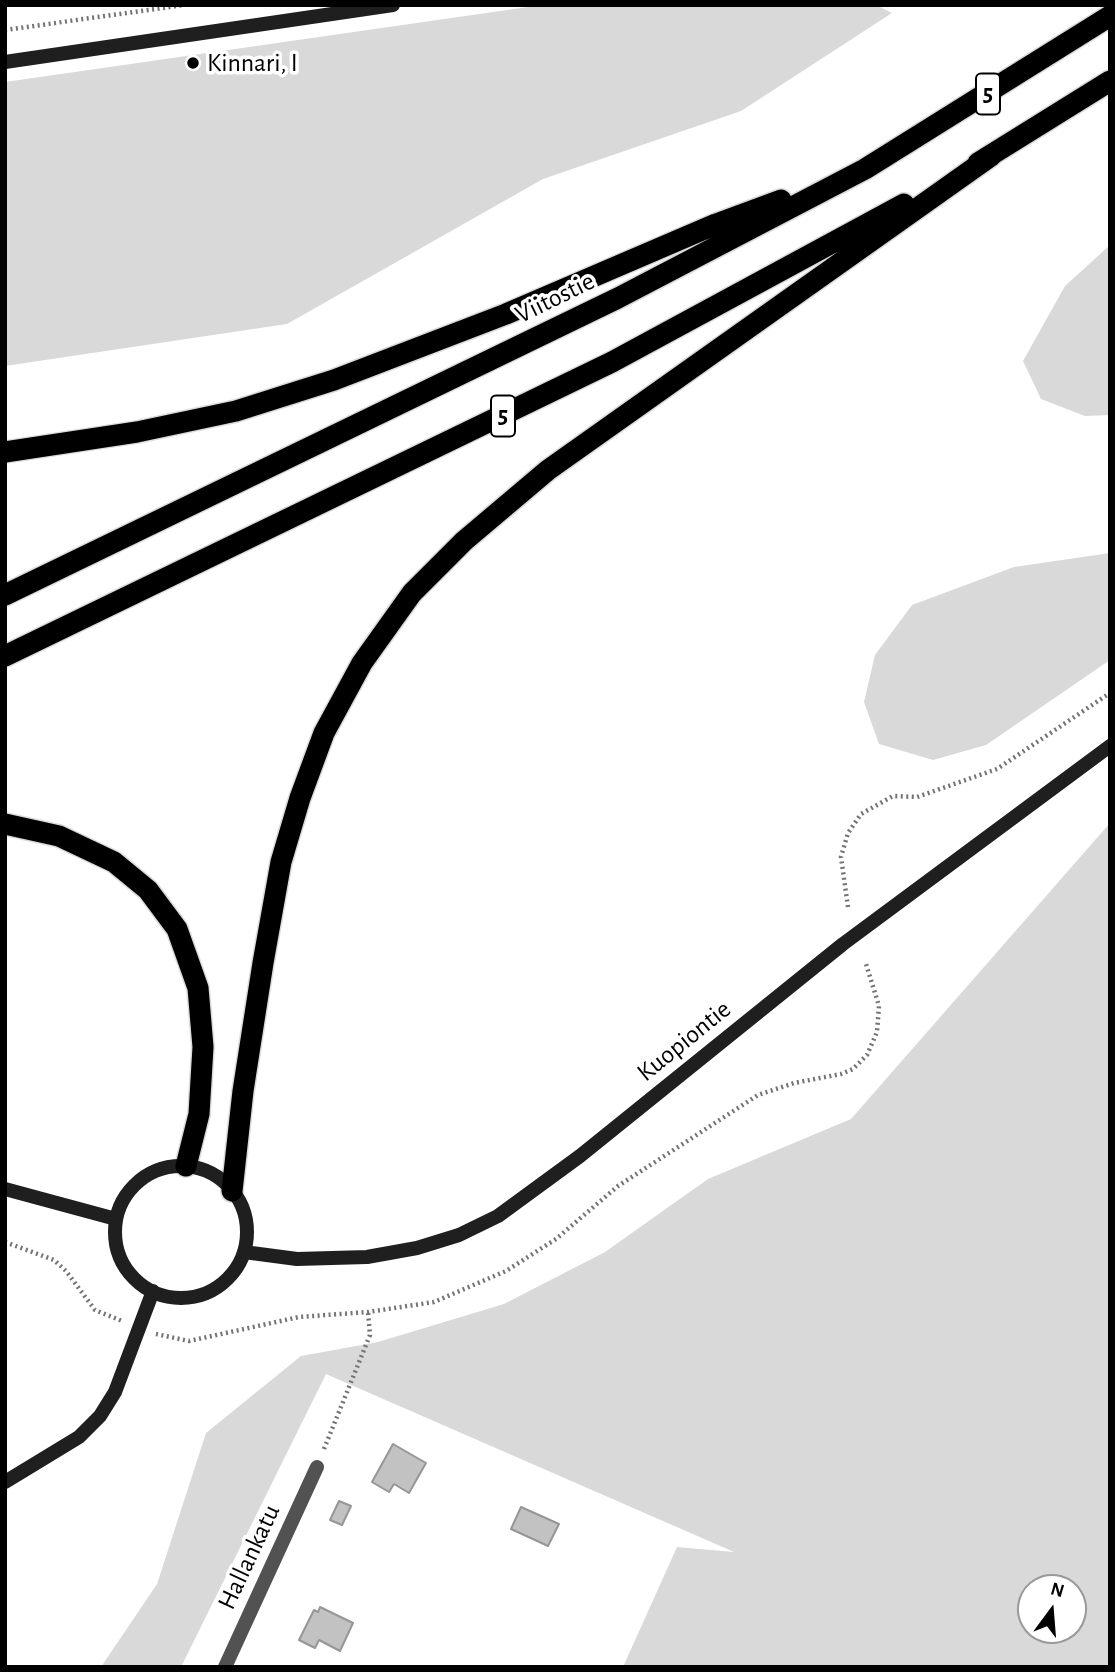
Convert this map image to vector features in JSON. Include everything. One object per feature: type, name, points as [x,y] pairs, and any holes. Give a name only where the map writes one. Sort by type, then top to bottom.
[{"type":"highway","name":"Viitostie","points":[[5,596],[618,298],[865,169],[1110,16]]},
{"type":"highway","name":"5","points":[[5,656],[612,362],[991,156],[1110,81]]},
{"type":"highway","points":[[232,1191],[243,1091],[263,963],[281,862],[296,811],[324,733],[362,663],[412,593],[464,541],[548,470],[991,156]]},
{"type":"highway","points":[[5,452],[137,432],[236,411],[334,380],[506,314],[716,224],[865,169]]},
{"type":"highway","points":[[5,824],[59,836],[114,862],[148,890],[177,929],[198,988],[203,1047],[199,1114],[186,1167]]},
{"type":"street","points":[[5,62],[393,5]]},
{"type":"street","name":"Kuopiontie","points":[[244,1252],[297,1259],[367,1257],[417,1248],[459,1235],[498,1216],[580,1156],[843,944],[1110,746]]},
{"type":"street","points":[[186,1167],[212,1174],[232,1191],[247,1226],[244,1252],[230,1276],[207,1292],[180,1297],[153,1292],[133,1277],[120,1256],[116,1219],[125,1197],[141,1179],[163,1169],[186,1167]]},
{"type":"street","points":[[5,1189],[116,1219]]},
{"type":"street","points":[[5,1482],[79,1437],[100,1416],[124,1370],[153,1292]]},
{"type":"street","name":"Hallankatu","points":[[225,1667],[317,1467]]},
{"type":"path","points":[[5,30],[184,5]]},
{"type":"path","points":[[848,908],[841,857],[848,833],[861,814],[893,796],[917,797],[998,769],[1110,693]]},
{"type":"path","points":[[317,1467],[370,1335],[368,1312]]},
{"type":"shaded area","points":[[542,5],[876,5],[892,13],[741,111],[543,179],[287,324],[5,366],[5,82]]},
{"type":"shaded area","points":[[1110,245],[1110,415],[1085,416],[1041,399],[1023,361],[1065,286]]},
{"type":"shaded area","points":[[1110,553],[1110,660],[986,745],[933,760],[879,744],[864,702],[875,655],[912,605],[1014,567]]},
{"type":"shaded area","points":[[1110,823],[1110,1667],[623,1667],[677,1547],[734,1552],[326,1374],[181,1667],[101,1667],[157,1584],[206,1433],[301,1356],[378,1342],[504,1304],[605,1252],[708,1179],[851,1119]]},
{"type":"building","points":[[393,1444],[426,1463],[409,1493],[394,1484],[389,1492],[372,1482]]},
{"type":"building","points":[[339,1501],[351,1506],[342,1525],[330,1520]]},
{"type":"building","points":[[521,1507],[559,1524],[548,1546],[511,1529]]},
{"type":"building","points":[[320,1607],[353,1623],[340,1651],[319,1640],[315,1648],[299,1640],[314,1610],[318,1612]]},
{"type":"place","name":"Kinnari, I","points":[[193,63]]}]
